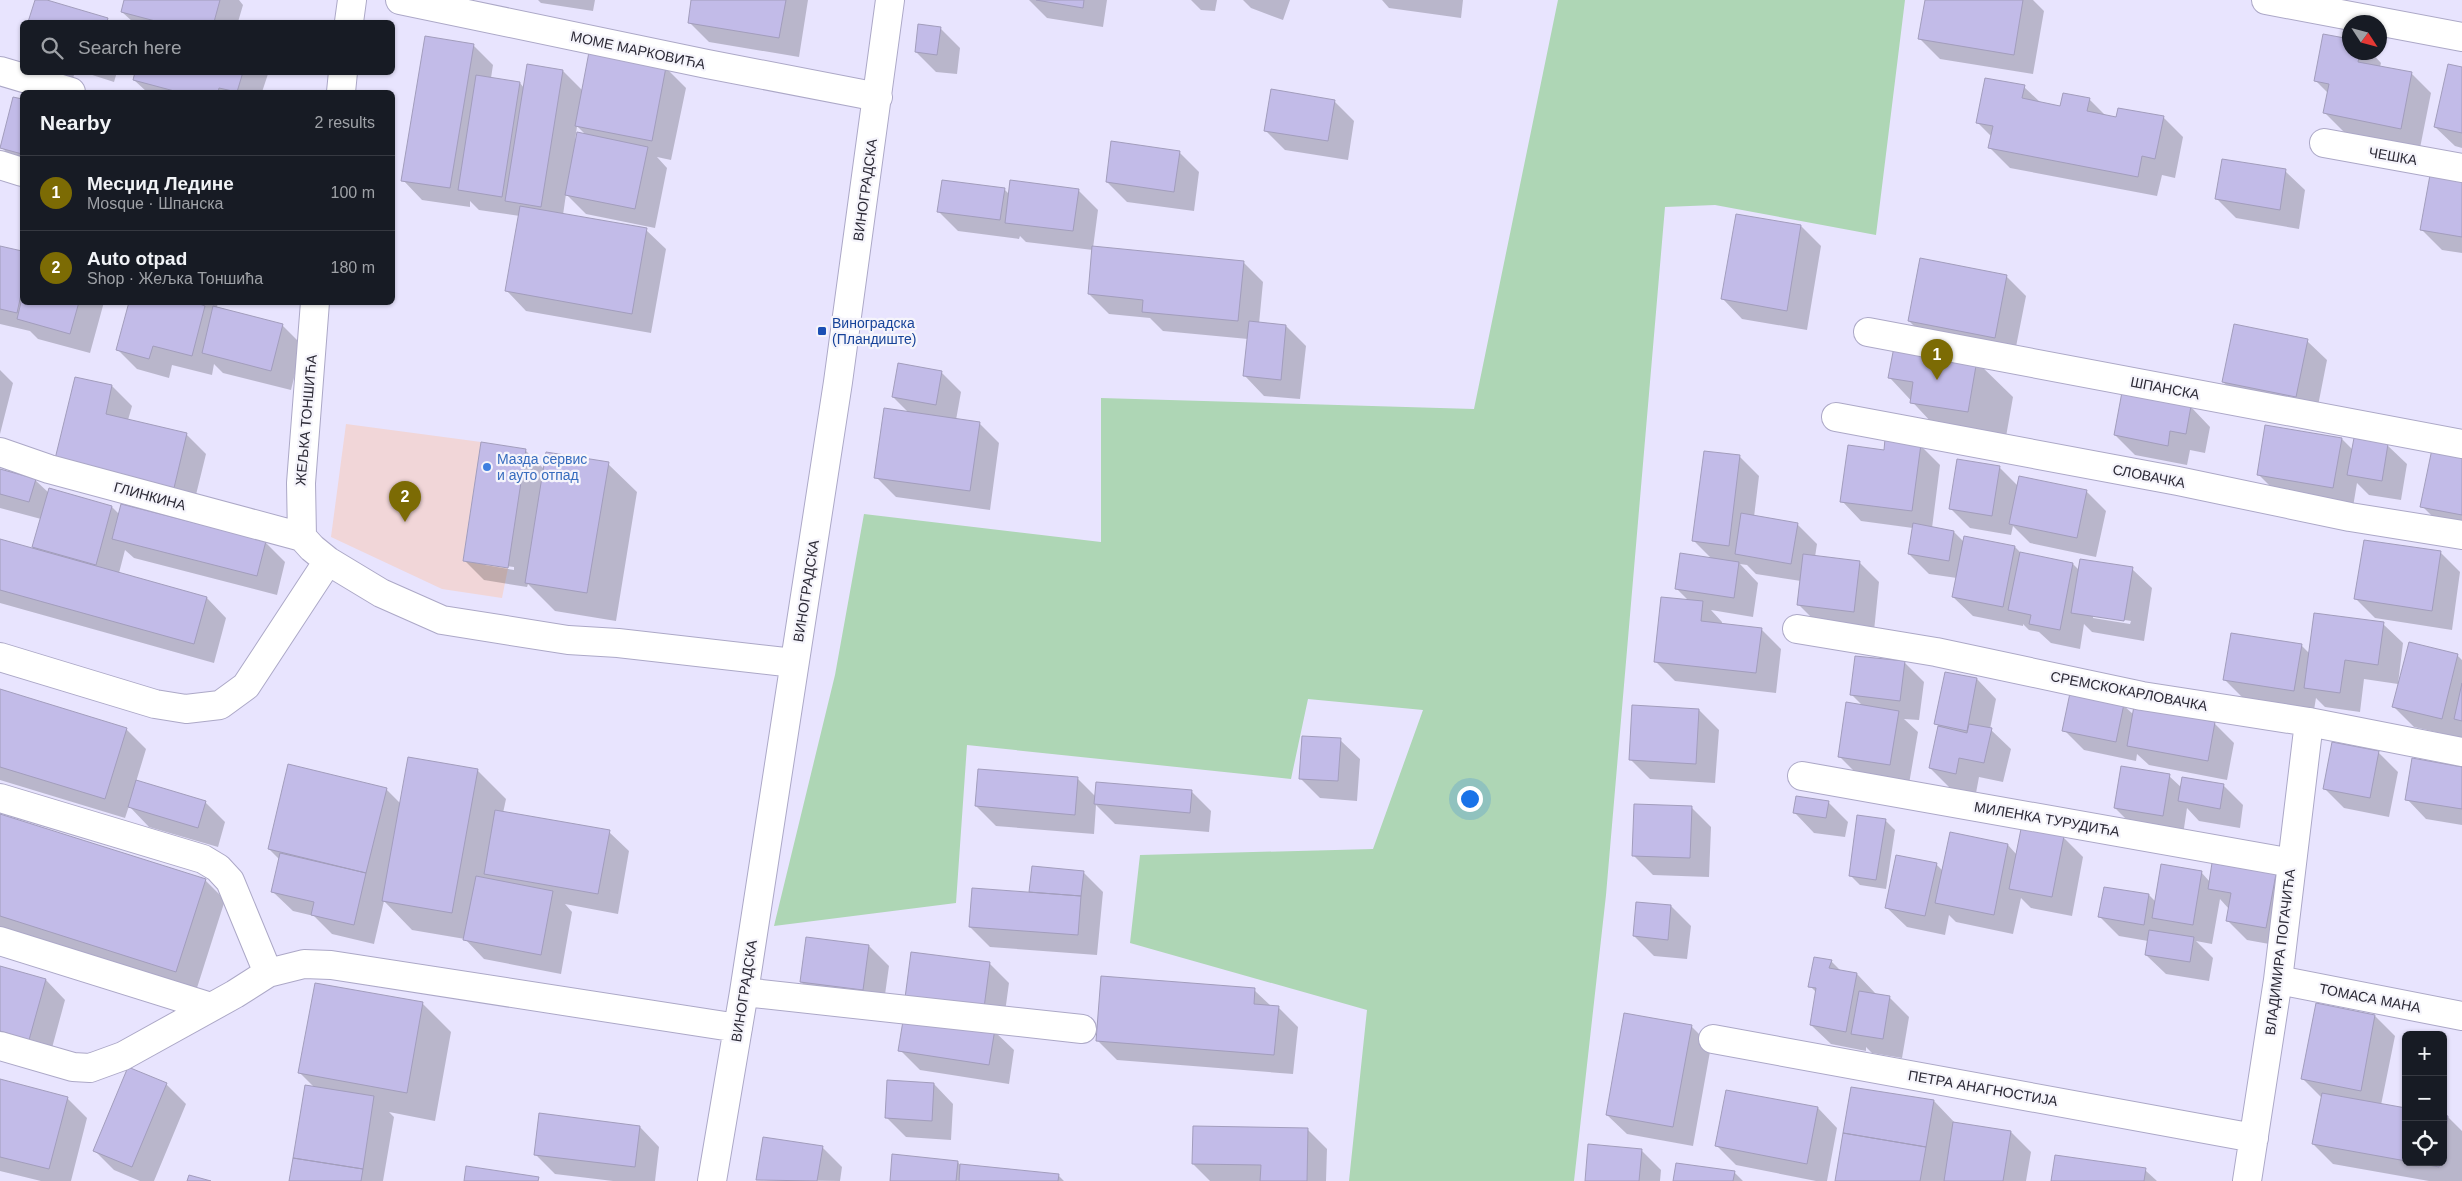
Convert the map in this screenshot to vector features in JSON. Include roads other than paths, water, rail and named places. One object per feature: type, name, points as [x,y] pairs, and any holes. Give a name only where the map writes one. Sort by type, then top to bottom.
[{"type":"street","points":[[350,20],[352,0]]},
{"type":"street","name":"МОМЕ МАРКОВИЋА","points":[[400,0],[707,64],[878,97]]},
{"type":"street","name":"ВИНОГРАДСКА","points":[[712,1181],[744,992],[838,382],[890,0]]},
{"type":"street","points":[[2266,0],[2462,37]]},
{"type":"street","points":[[0,71],[64,90]]},
{"type":"street","points":[[341,90],[343,75]]},
{"type":"street","name":"ЧЕШКА","points":[[2324,144],[2462,168]]},
{"type":"street","points":[[0,165],[20,171]]},
{"type":"street","name":"ЖЕЉКА ТОНШИЋА","points":[[302,537],[300,483],[315,305]]},
{"type":"street","name":"ШПАНСКА","points":[[1868,332],[2462,444]]},
{"type":"street","name":"СЛОВАЧКА","points":[[1836,418],[2178,481],[2350,517],[2462,535]]},
{"type":"street","name":"ГЛИНКИНА","points":[[0,452],[58,471],[302,537]]},
{"type":"street","points":[[302,537],[328,561],[381,592],[442,620],[568,640],[618,643],[794,663]]},
{"type":"street","points":[[0,657],[155,704],[186,709],[220,705],[246,686],[328,561]]},
{"type":"street","name":"СРЕМСКОКАРЛОВАЧКА","points":[[1797,629],[1936,652],[2142,696],[2309,722],[2462,752]]},
{"type":"street","name":"ВЛАДИМИРА ПОГАЧИЋА","points":[[2247,1181],[2278,980],[2309,722]]},
{"type":"street","name":"МИЛЕНКА ТУРУДИЋА","points":[[1802,776],[2292,862]]},
{"type":"street","points":[[0,798],[202,859],[218,868],[230,881],[268,973]]},
{"type":"street","points":[[0,941],[211,1007]]},
{"type":"street","points":[[0,1046],[73,1068],[90,1068],[123,1056],[235,994],[268,973],[304,964],[331,965],[738,1028]]},
{"type":"street","name":"ТОМАСА МАНА","points":[[2278,980],[2462,1016]]},
{"type":"street","points":[[744,992],[1082,1029]]},
{"type":"street","name":"ПЕТРА АНАГНОСТИЈА","points":[[1713,1039],[2254,1138]]},
{"type":"place","name":"Виноградска (Пландиште)","points":[[822,331]]},
{"type":"place","name":"Месџид Ледине","points":[[1937,380]]},
{"type":"place","name":"Мазда сервис и ауто отпад","points":[[487,467]]},
{"type":"place","name":"Auto otpad","points":[[405,522]]}]
